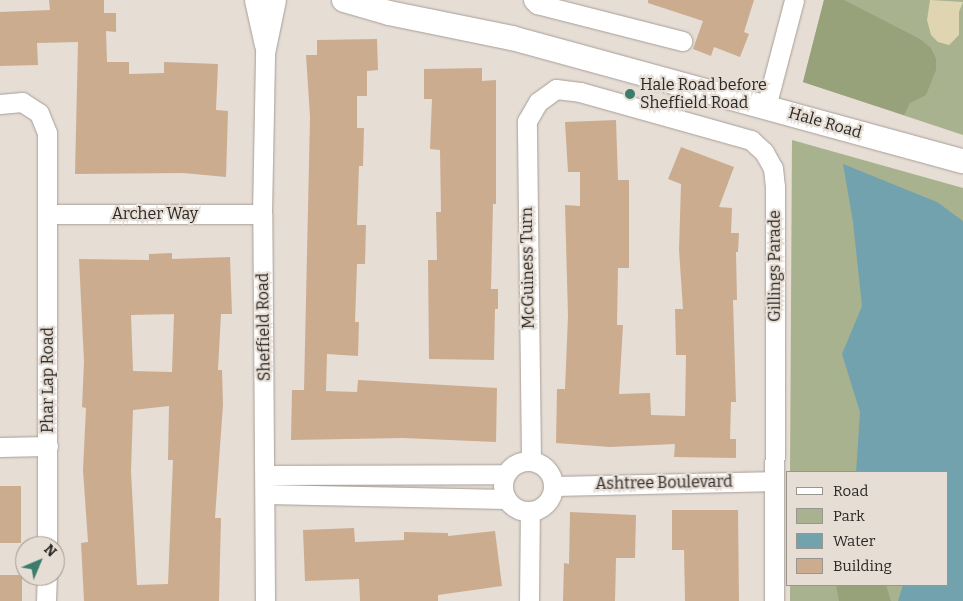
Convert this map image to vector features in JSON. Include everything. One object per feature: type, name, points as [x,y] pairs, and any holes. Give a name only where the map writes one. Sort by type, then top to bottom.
[{"type":"main road","name":"Hale Road","points":[[344,0],[390,13],[512,38],[963,161]]},
{"type":"main road","name":"Hale Road","points":[[405,0],[512,38]]},
{"type":"street","name":"Sheffield Road","points":[[254,0],[266,53]]},
{"type":"street","name":"Sheffield Road","points":[[265,601],[266,475],[262,214],[266,53],[276,0]]},
{"type":"street","points":[[533,0],[537,4],[682,41]]},
{"type":"street","points":[[766,107],[794,0]]},
{"type":"street","name":"McGuiness Turn","points":[[531,460],[527,121],[538,102],[556,89]]},
{"type":"street","name":"Gillings Parade","points":[[556,89],[580,92],[751,140],[764,152],[773,168],[774,601]]},
{"type":"street","name":"Phar Lap Road","points":[[0,104],[22,102],[39,113],[47,133],[47,536]]},
{"type":"street","name":"Archer Way","points":[[47,214],[262,214]]},
{"type":"street","points":[[0,447],[48,446]]},
{"type":"street","points":[[266,494],[446,496],[506,499],[519,509],[530,511],[547,503],[554,486],[547,469],[531,460],[516,463],[505,474],[503,489],[506,499]]},
{"type":"street","points":[[266,475],[505,474]]},
{"type":"street","points":[[446,496],[447,475]]},
{"type":"street","points":[[351,476],[351,495]]},
{"type":"street","name":"Ashtree Boulevard","points":[[554,486],[774,481]]},
{"type":"street","points":[[529,601],[530,511]]},
{"type":"street","points":[[46,601],[47,586]]},
{"type":"green space","points":[[824,0],[963,0],[963,135],[803,82]]},
{"type":"green space","points":[[824,0],[844,0],[920,39],[931,48],[936,59],[936,70],[926,95],[910,103],[904,115],[803,82]]},
{"type":"green space","points":[[792,140],[963,188],[963,601],[790,601],[790,586],[948,586],[948,471],[790,471]]},
{"type":"green space","points":[[836,586],[886,586],[891,601],[839,601]]},
{"type":"sand","points":[[930,0],[963,2],[959,12],[959,35],[949,45],[938,42],[931,35],[927,20]]},
{"type":"water","points":[[843,164],[937,202],[963,221],[963,601],[898,601],[903,586],[948,586],[948,471],[856,471],[860,412],[842,354],[862,306],[853,222]]},
{"type":"building","points":[[49,0],[104,0],[104,13],[116,13],[116,32],[106,31],[107,62],[129,62],[129,74],[164,73],[164,62],[218,64],[216,110],[228,111],[226,177],[183,173],[75,174],[78,42],[37,43],[38,65],[0,66],[0,12],[50,10]]},
{"type":"building","points":[[648,0],[754,0],[744,32],[749,34],[740,57],[714,47],[711,56],[693,49],[703,21],[648,3]]},
{"type":"building","points":[[377,39],[378,70],[367,71],[367,96],[357,96],[357,128],[364,128],[363,166],[359,166],[357,225],[366,225],[365,264],[357,264],[355,322],[359,322],[358,356],[327,354],[326,391],[357,392],[358,380],[497,388],[496,442],[403,438],[291,440],[292,390],[304,390],[310,117],[306,55],[317,55],[317,40]]},
{"type":"building","points":[[482,68],[482,81],[496,80],[496,204],[493,204],[491,289],[498,289],[498,309],[495,309],[494,360],[429,359],[428,260],[437,260],[436,212],[441,212],[440,150],[430,149],[432,99],[424,99],[424,69]]},
{"type":"building","points":[[616,120],[618,180],[629,180],[629,268],[618,268],[617,325],[623,325],[619,394],[650,393],[651,415],[685,416],[686,355],[676,355],[675,309],[683,309],[679,250],[681,184],[668,179],[681,147],[734,167],[719,207],[732,208],[731,233],[739,233],[738,252],[736,252],[737,300],[733,300],[736,402],[731,402],[730,439],[736,439],[736,458],[674,457],[675,444],[610,447],[556,443],[557,389],[565,389],[568,316],[565,205],[580,206],[580,172],[568,172],[565,122]]},
{"type":"building","points":[[172,253],[172,259],[230,257],[232,314],[221,314],[218,370],[222,370],[223,404],[215,518],[221,518],[219,601],[84,601],[81,543],[88,542],[83,470],[86,408],[82,407],[84,362],[79,259],[149,260],[149,254]],"holes":[[[174,314],[172,372],[133,371],[131,315]],[[169,406],[168,460],[173,460],[168,584],[137,585],[131,471],[133,410]]]},
{"type":"building","points":[[0,486],[21,486],[21,536],[15,536],[15,543],[0,543]]},
{"type":"building","points":[[672,510],[738,510],[739,601],[685,601],[684,550],[672,550]]},
{"type":"building","points":[[570,512],[636,515],[635,558],[616,558],[615,601],[563,601],[564,563],[569,564]]},
{"type":"building","points":[[354,528],[355,542],[404,540],[404,532],[448,533],[448,536],[495,531],[502,586],[438,595],[438,601],[360,601],[359,579],[305,581],[303,530]]},
{"type":"building","points":[[0,575],[15,575],[15,586],[22,586],[22,601],[0,601]]},
{"type":"place","name":"Hale Road before Sheffield Road","points":[[630,94]]}]
